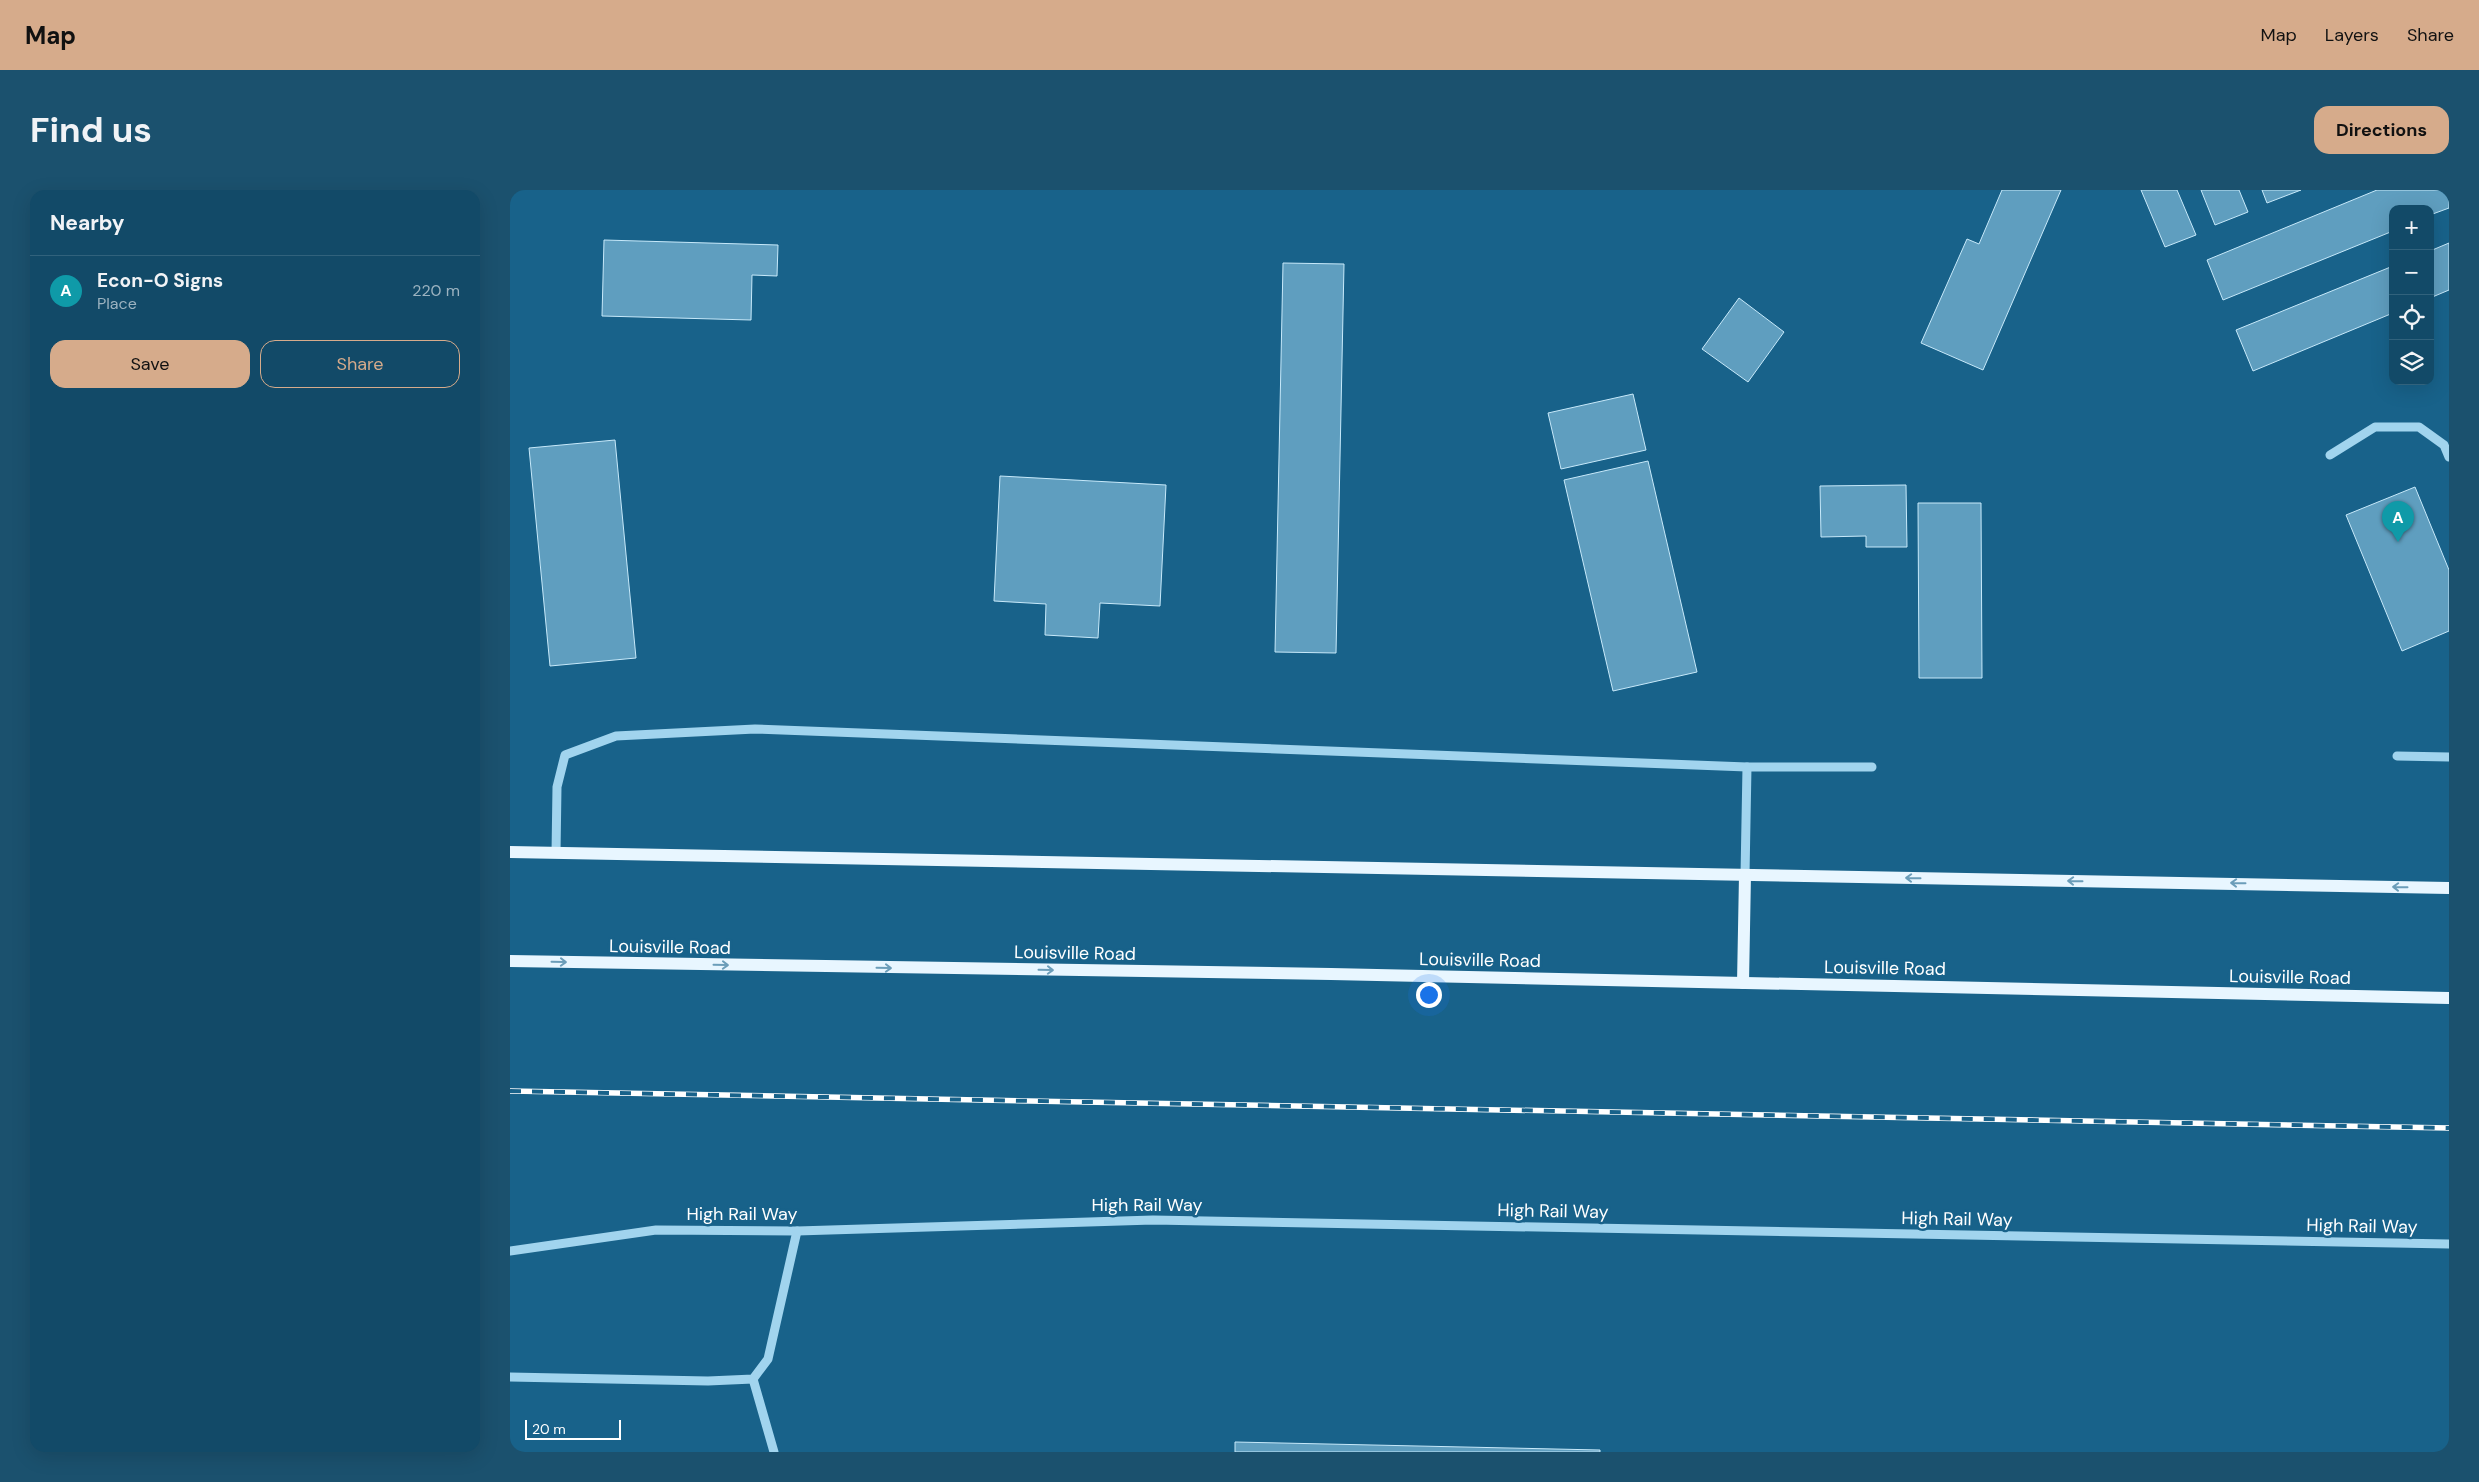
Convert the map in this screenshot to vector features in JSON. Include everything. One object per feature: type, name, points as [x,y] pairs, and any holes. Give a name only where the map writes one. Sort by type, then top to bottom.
[{"type":"main road","points":[[510,852],[2449,888]]},
{"type":"main road","points":[[1743,983],[1745,875]]},
{"type":"main road","name":"Louisville Road","points":[[510,961],[1743,983],[2449,998]]},
{"type":"street","points":[[2330,455],[2375,427],[2418,426],[2444,445],[2449,458]]},
{"type":"street","points":[[556,853],[557,787],[565,755],[616,736],[755,729],[1747,767],[1872,767]]},
{"type":"street","points":[[2396,756],[2449,757]]},
{"type":"street","points":[[1745,875],[1747,767]]},
{"type":"street","name":"High Rail Way","points":[[510,1251],[656,1230],[797,1231],[1153,1220],[2449,1244]]},
{"type":"street","points":[[753,1379],[768,1359],[797,1231]]},
{"type":"street","points":[[510,1376],[708,1381],[753,1379]]},
{"type":"street","points":[[753,1379],[774,1452]]},
{"type":"building","points":[[2002,190],[2061,190],[1983,370],[1921,343],[1967,239],[1979,244]]},
{"type":"building","points":[[2141,190],[2177,190],[2196,235],[2165,247]]},
{"type":"building","points":[[2201,190],[2239,190],[2248,212],[2215,225]]},
{"type":"building","points":[[2262,190],[2301,190],[2267,203]]},
{"type":"building","points":[[2377,190],[2449,190],[2449,208],[2434,214],[2434,205],[2389,205],[2389,233],[2223,300],[2207,260]]},
{"type":"building","points":[[604,240],[778,245],[777,276],[752,275],[751,320],[602,316]]},
{"type":"building","points":[[2449,243],[2449,290],[2434,296],[2434,250]]},
{"type":"building","points":[[1283,263],[1344,264],[1336,653],[1275,652]]},
{"type":"building","points":[[2389,268],[2389,315],[2253,371],[2236,330]]},
{"type":"building","points":[[1739,298],[1784,332],[1748,382],[1702,349]]},
{"type":"building","points":[[1633,394],[1646,450],[1561,469],[1548,413]]},
{"type":"building","points":[[615,440],[636,658],[550,666],[529,448]]},
{"type":"building","points":[[1648,461],[1697,672],[1613,691],[1564,480]]},
{"type":"building","points":[[1000,476],[1166,485],[1160,606],[1100,603],[1098,638],[1045,635],[1046,604],[994,601]]},
{"type":"building","points":[[1906,485],[1907,547],[1866,547],[1866,536],[1821,537],[1820,486]]},
{"type":"building","points":[[2415,487],[2449,570],[2449,631],[2402,651],[2346,515]]},
{"type":"building","points":[[1918,503],[1981,503],[1982,678],[1919,678]]},
{"type":"building","points":[[1235,1442],[1600,1450],[1600,1452],[1235,1452]]},
{"type":"railway","points":[[510,1091],[2449,1128]]},
{"type":"place","name":"Econ-O Signs","points":[[2398,542]]}]
